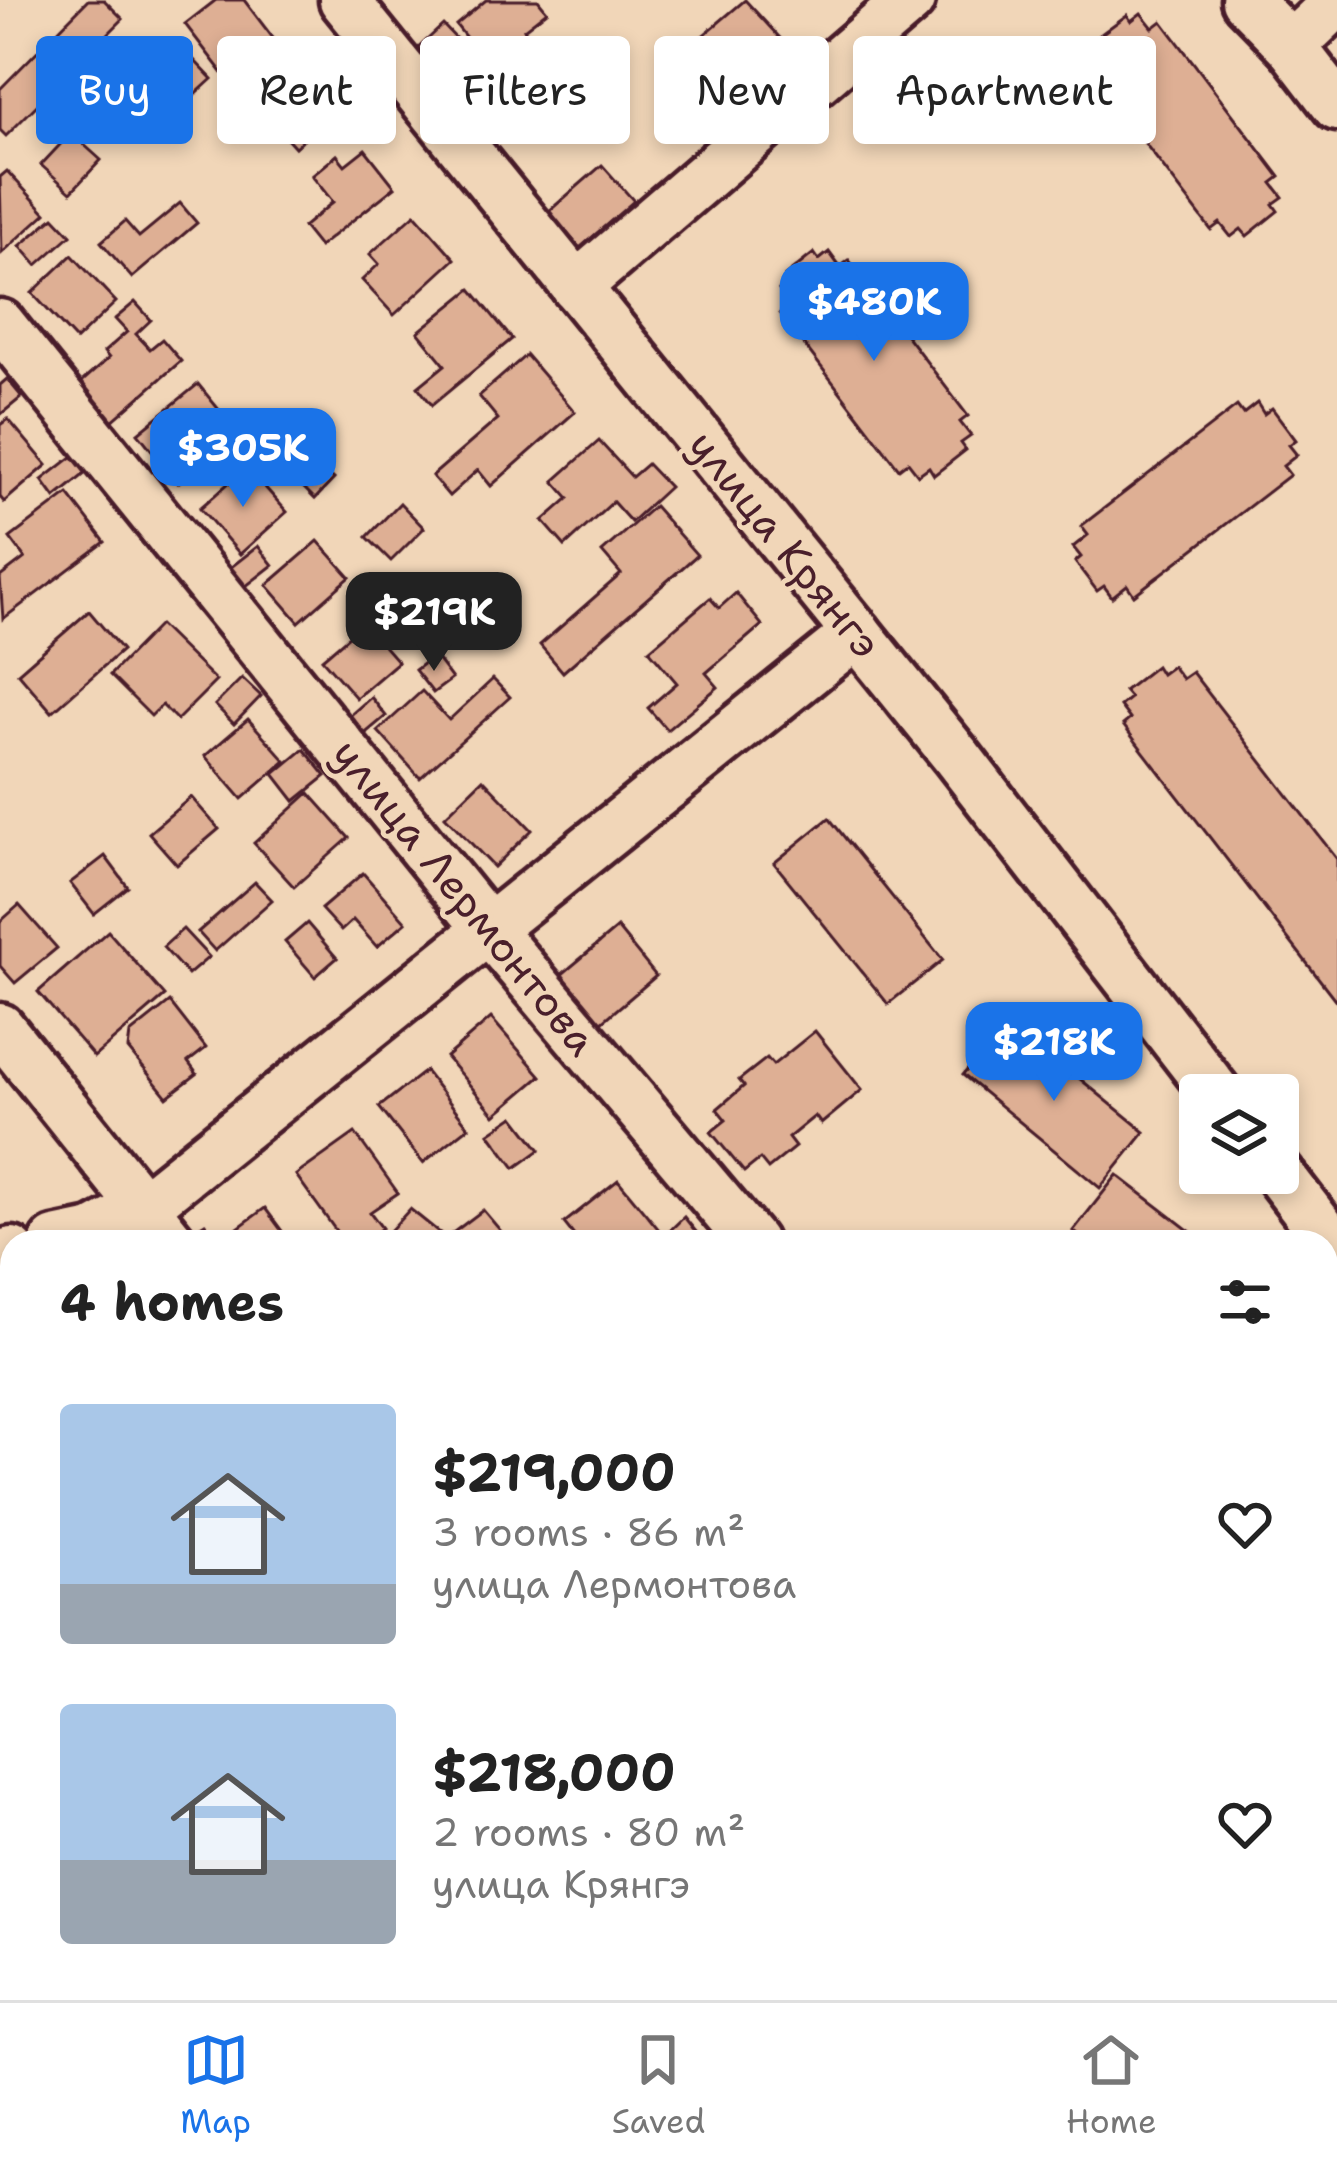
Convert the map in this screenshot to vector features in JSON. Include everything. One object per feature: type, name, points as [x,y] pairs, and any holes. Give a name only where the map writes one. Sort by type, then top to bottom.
[{"type":"street","name":"улица Крянгэ","points":[[344,0],[857,633],[1202,1074]]},
{"type":"street","points":[[576,287],[910,0]]},
{"type":"street","points":[[1246,0],[1292,46],[1337,106]]},
{"type":"street","points":[[1292,46],[1337,2]]},
{"type":"street","name":"улица Лермонтова","points":[[0,324],[490,930],[742,1230]]},
{"type":"street","points":[[0,1028],[157,1225],[490,930],[857,633]]},
{"type":"street","points":[[1294,1194],[1322,1230]]},
{"type":"building","points":[[88,0],[104,0],[123,19],[106,36],[52,36]]},
{"type":"building","points":[[216,0],[244,0],[271,36],[217,36],[217,66],[185,24]]},
{"type":"building","points":[[486,0],[538,0],[547,11],[524,29],[530,36],[465,36],[456,25]]},
{"type":"building","points":[[745,0],[778,36],[703,36]]},
{"type":"building","points":[[1141,13],[1153,28],[1162,21],[1280,177],[1272,183],[1283,197],[1273,204],[1278,211],[1247,236],[1241,229],[1231,237],[1220,223],[1211,230],[1145,144],[1156,144],[1156,36],[1098,36],[1127,15],[1131,21]]},
{"type":"building","points":[[443,25],[453,36],[431,36]]},
{"type":"building","points":[[36,53],[36,106],[6,136],[0,130],[0,89]]},
{"type":"building","points":[[193,61],[212,79],[193,96]]},
{"type":"building","points":[[61,144],[83,144],[101,160],[71,192],[41,165]]},
{"type":"building","points":[[365,149],[395,187],[319,247],[303,227],[333,202],[312,176],[337,155],[345,165]]},
{"type":"building","points":[[602,165],[634,201],[580,248],[548,212]]},
{"type":"building","points":[[7,171],[46,213],[2,253],[0,177]]},
{"type":"building","points":[[180,203],[197,223],[132,278],[101,242],[125,221],[139,237]]},
{"type":"building","points":[[415,214],[455,259],[394,315],[362,280],[379,264],[370,254]]},
{"type":"building","points":[[54,217],[71,235],[37,265],[20,246]]},
{"type":"building","points":[[829,252],[840,267],[849,260],[968,416],[960,422],[971,436],[961,443],[966,450],[934,475],[929,467],[918,475],[908,462],[899,469],[780,313],[791,305],[779,290],[789,282],[785,276],[814,253],[819,260]]},
{"type":"building","points":[[72,255],[116,302],[76,340],[32,293]]},
{"type":"building","points":[[471,289],[512,339],[432,405],[418,387],[445,365],[418,332]]},
{"type":"building","points":[[135,302],[151,320],[136,334],[150,349],[162,339],[181,361],[110,423],[77,386],[109,358],[104,352],[127,332],[115,319]]},
{"type":"building","points":[[526,355],[575,412],[491,486],[478,470],[449,496],[432,476],[498,419],[479,396]]},
{"type":"building","points":[[7,379],[22,397],[0,415],[0,385]]},
{"type":"building","points":[[198,384],[239,434],[178,483],[138,433]]},
{"type":"building","points":[[1257,403],[1264,414],[1272,408],[1296,440],[1289,445],[1297,455],[1283,466],[1290,475],[1134,595],[1127,585],[1112,597],[1104,586],[1097,591],[1075,562],[1081,557],[1073,547],[1088,535],[1081,526],[1237,406],[1243,414]]},
{"type":"building","points":[[8,419],[47,465],[4,502],[0,497],[0,425]]},
{"type":"building","points":[[599,441],[632,477],[647,464],[669,487],[631,522],[613,502],[565,546],[543,521],[569,498],[554,481]]},
{"type":"building","points":[[73,456],[86,473],[55,498],[42,480]]},
{"type":"building","points":[[312,458],[334,479],[315,499],[293,477]]},
{"type":"building","points":[[247,467],[287,512],[240,554],[200,508]]},
{"type":"building","points":[[68,494],[105,542],[3,619],[0,577],[25,558],[10,538]]},
{"type":"building","points":[[400,503],[424,528],[391,561],[367,537]]},
{"type":"building","points":[[654,506],[697,555],[563,672],[540,645],[621,574],[602,552]]},
{"type":"building","points":[[318,541],[350,577],[299,622],[267,585]]},
{"type":"building","points":[[258,546],[273,565],[241,590],[226,571]]},
{"type":"building","points":[[440,580],[468,608],[433,644],[405,616]]},
{"type":"building","points":[[736,593],[762,625],[706,673],[718,687],[667,730],[648,708],[677,683],[649,650],[710,598],[719,608]]},
{"type":"building","points":[[89,611],[122,650],[52,712],[18,673]]},
{"type":"building","points":[[364,623],[398,662],[356,698],[322,659]]},
{"type":"building","points":[[159,625],[216,681],[177,720],[162,705],[151,716],[110,675]]},
{"type":"building","points":[[434,655],[452,679],[433,693],[415,670]]},
{"type":"building","points":[[1156,666],[1161,674],[1172,666],[1182,679],[1192,672],[1337,859],[1337,1002],[1123,725],[1130,719],[1120,706],[1130,698],[1124,691]]},
{"type":"building","points":[[242,678],[261,696],[234,724],[215,705]]},
{"type":"building","points":[[493,679],[510,697],[420,778],[378,731],[422,691],[449,720]]},
{"type":"building","points":[[371,697],[386,716],[361,737],[346,719]]},
{"type":"building","points":[[248,719],[286,761],[242,799],[205,756]]},
{"type":"building","points":[[304,749],[326,776],[295,801],[274,774]]},
{"type":"building","points":[[483,779],[532,830],[494,867],[445,816]]},
{"type":"building","points":[[309,793],[349,838],[294,887],[254,843]]},
{"type":"building","points":[[191,797],[219,829],[177,865],[149,833]]},
{"type":"building","points":[[829,818],[943,960],[888,1004],[774,863]]},
{"type":"building","points":[[105,856],[128,887],[94,914],[70,883]]},
{"type":"building","points":[[363,873],[406,922],[377,947],[353,920],[341,931],[321,909]]},
{"type":"building","points":[[255,882],[272,900],[215,951],[198,932]]},
{"type":"building","points":[[19,905],[57,948],[15,983],[0,966],[0,922]]},
{"type":"building","points":[[307,923],[337,958],[315,977],[285,942]]},
{"type":"building","points":[[617,928],[656,976],[594,1029],[554,981]]},
{"type":"building","points":[[183,929],[209,957],[188,975],[163,947]]},
{"type":"building","points":[[108,931],[165,996],[94,1057],[38,992]]},
{"type":"building","points":[[170,1002],[206,1048],[188,1062],[197,1074],[167,1097],[128,1049],[130,1034]]},
{"type":"building","points":[[491,1018],[541,1076],[495,1115],[446,1057]]},
{"type":"building","points":[[1008,1020],[1145,1132],[1100,1188],[963,1075]]},
{"type":"building","points":[[815,1031],[862,1090],[821,1124],[815,1116],[788,1138],[795,1147],[768,1169],[760,1159],[744,1172],[711,1132],[726,1120],[717,1109],[744,1086],[739,1080],[767,1058],[773,1065]]},
{"type":"building","points":[[425,1071],[469,1127],[423,1163],[379,1107]]},
{"type":"building","points":[[514,1116],[540,1150],[515,1168],[489,1133]]},
{"type":"building","points":[[355,1133],[398,1193],[370,1212],[379,1230],[335,1230],[296,1175]]},
{"type":"building","points":[[1117,1175],[1188,1230],[1074,1230]]},
{"type":"building","points":[[618,1180],[659,1230],[570,1230],[564,1223]]},
{"type":"building","points":[[265,1208],[281,1230],[235,1230]]},
{"type":"building","points":[[410,1209],[436,1230],[391,1230]]},
{"type":"building","points":[[483,1210],[500,1230],[457,1230]]},
{"type":"building","points":[[684,1217],[695,1230],[670,1230]]}]
